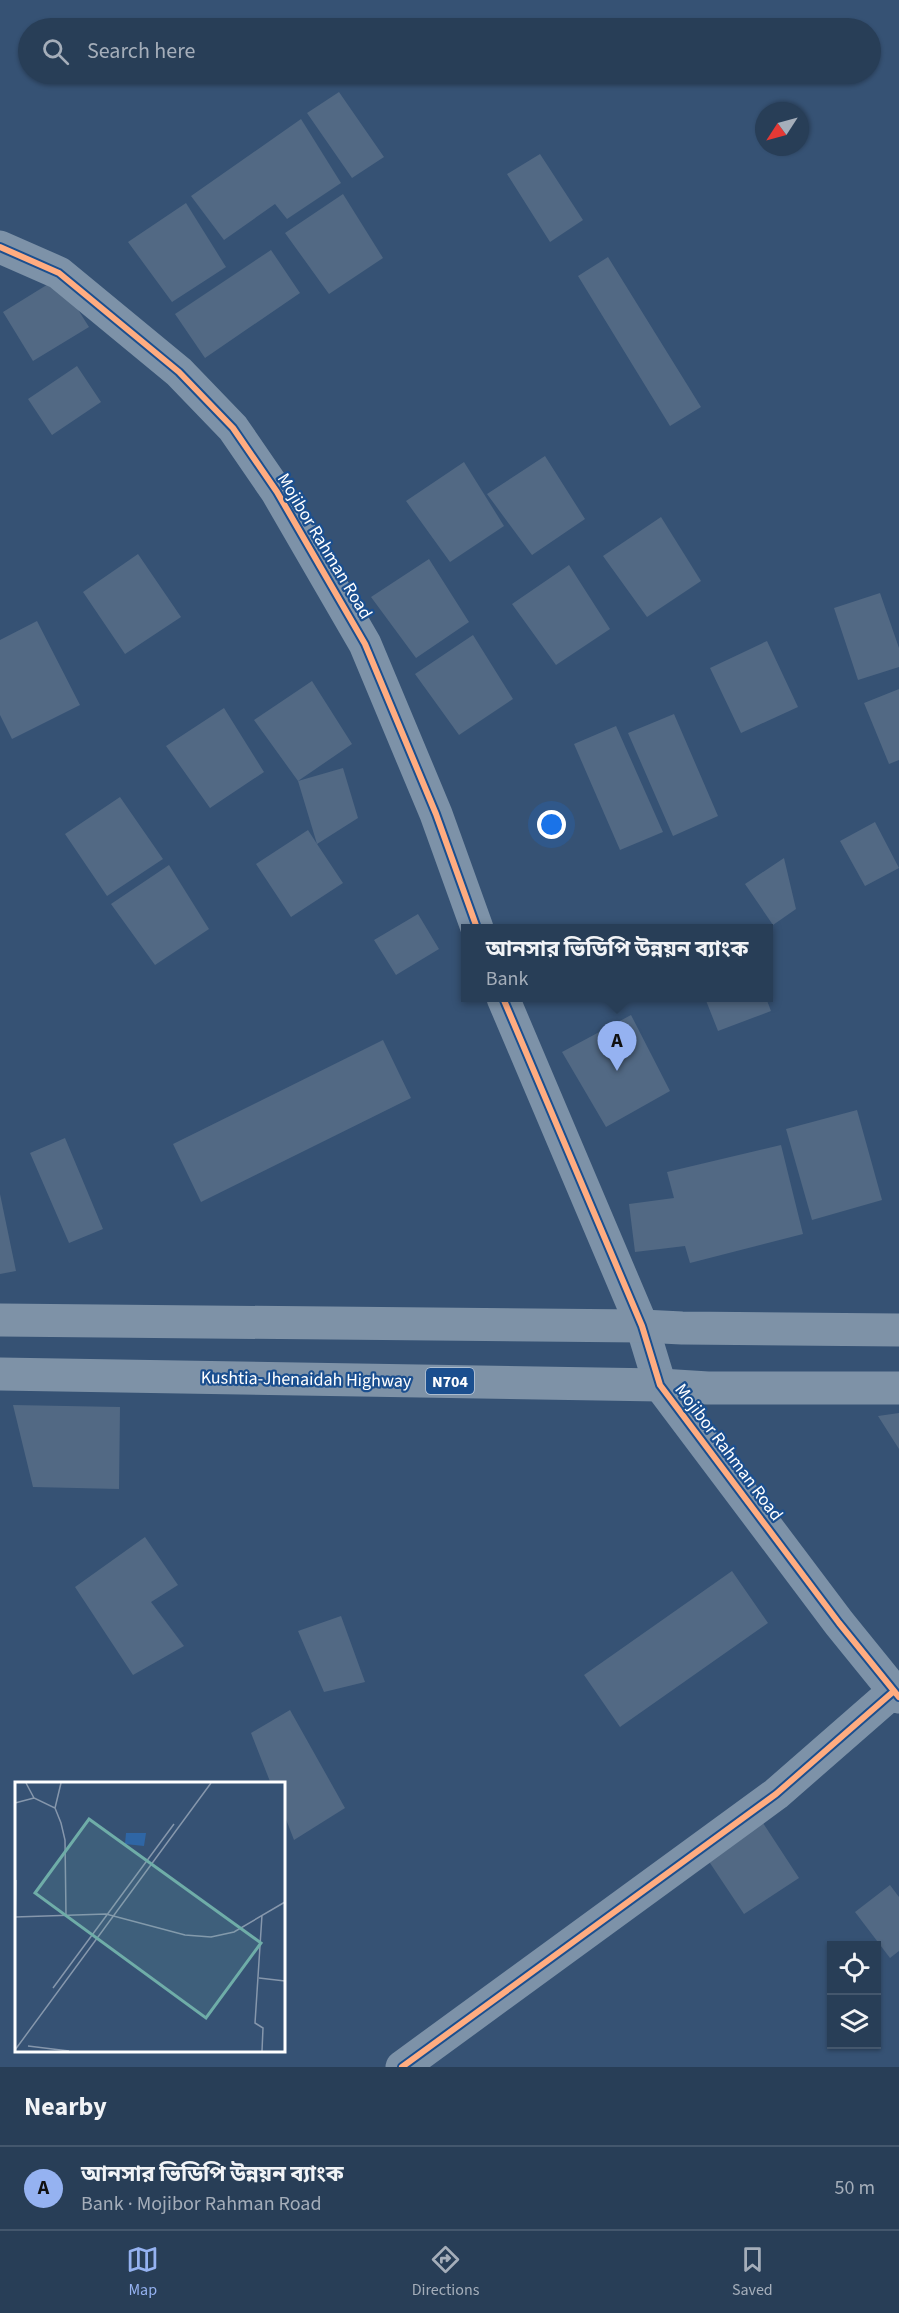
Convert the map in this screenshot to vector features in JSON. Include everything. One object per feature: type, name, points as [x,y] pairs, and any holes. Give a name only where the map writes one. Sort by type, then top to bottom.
[{"type":"highway","points":[[0,1320],[899,1330]]},
{"type":"highway","name":"Kushtia-Jhenaidah Highway","points":[[0,1374],[660,1385],[708,1388],[899,1388]]},
{"type":"street","name":"Mojibor Rahman Road","points":[[0,247],[59,273],[179,372],[232,428],[277,492],[365,644],[436,814],[476,924]]},
{"type":"street","name":"Mojibor Rahman Road","points":[[505,1002],[642,1326],[660,1385],[839,1623],[897,1694]]},
{"type":"street","points":[[402,2067],[776,1794],[897,1694]]},
{"type":"building","points":[[339,92],[384,157],[352,178],[307,113]]},
{"type":"building","points":[[301,119],[341,183],[287,219],[275,204],[224,240],[191,196]]},
{"type":"building","points":[[540,154],[583,220],[550,242],[507,174]]},
{"type":"building","points":[[343,194],[383,258],[329,294],[285,233]]},
{"type":"building","points":[[186,203],[226,267],[172,302],[128,242]]},
{"type":"building","points":[[271,250],[300,293],[205,358],[175,314]]},
{"type":"building","points":[[608,257],[701,407],[670,426],[578,276]]},
{"type":"building","points":[[58,278],[89,327],[33,361],[3,312]]},
{"type":"building","points":[[77,366],[101,402],[52,435],[28,399]]},
{"type":"building","points":[[545,456],[585,519],[532,555],[487,494]]},
{"type":"building","points":[[464,462],[504,526],[450,562],[406,501]]},
{"type":"building","points":[[661,517],[701,581],[647,617],[603,556]]},
{"type":"building","points":[[138,554],[181,617],[125,654],[83,592]]},
{"type":"building","points":[[429,559],[469,622],[416,658],[371,597]]},
{"type":"building","points":[[569,565],[610,629],[556,665],[512,604]]},
{"type":"building","points":[[880,593],[899,648],[899,667],[858,680],[834,608]]},
{"type":"building","points":[[37,621],[80,705],[12,739],[0,715],[0,640]]},
{"type":"building","points":[[473,635],[513,699],[459,735],[415,674]]},
{"type":"building","points":[[767,641],[798,707],[741,733],[710,668]]},
{"type":"building","points":[[312,681],[352,744],[298,781],[254,720]]},
{"type":"building","points":[[899,689],[899,760],[889,764],[864,703]]},
{"type":"building","points":[[224,708],[264,772],[210,808],[166,746]]},
{"type":"building","points":[[674,714],[718,816],[673,836],[628,733]]},
{"type":"building","points":[[616,726],[663,832],[620,850],[574,744]]},
{"type":"building","points":[[343,768],[358,818],[317,844],[298,781]]},
{"type":"building","points":[[120,797],[163,859],[107,896],[65,834]]},
{"type":"building","points":[[875,822],[899,868],[865,886],[840,841]]},
{"type":"building","points":[[308,830],[343,883],[291,917],[256,864]]},
{"type":"building","points":[[784,858],[796,909],[773,925],[745,884]]},
{"type":"building","points":[[169,865],[209,929],[155,965],[111,904]]},
{"type":"building","points":[[418,914],[439,949],[396,975],[374,940]]},
{"type":"building","points":[[707,1002],[768,1002],[771,1011],[718,1031]]},
{"type":"building","points":[[631,1015],[670,1091],[606,1127],[562,1052]]},
{"type":"building","points":[[383,1040],[411,1098],[201,1202],[173,1144]]},
{"type":"building","points":[[857,1110],[882,1200],[812,1220],[786,1129]]},
{"type":"building","points":[[65,1138],[103,1229],[69,1243],[30,1153]]},
{"type":"building","points":[[781,1145],[803,1234],[690,1263],[685,1246],[635,1252],[629,1204],[674,1198],[667,1172]]},
{"type":"building","points":[[0,1194],[16,1271],[0,1274]]},
{"type":"building","points":[[13,1405],[120,1407],[119,1489],[33,1487]]},
{"type":"building","points":[[899,1413],[899,1449],[878,1416]]},
{"type":"building","points":[[145,1537],[178,1585],[151,1602],[184,1646],[133,1675],[75,1587]]},
{"type":"building","points":[[732,1571],[768,1623],[620,1727],[584,1675]]},
{"type":"building","points":[[341,1616],[365,1682],[324,1692],[298,1631]]},
{"type":"building","points":[[290,1710],[345,1808],[294,1840],[285,1817],[285,1782],[270,1782],[251,1733]]},
{"type":"building","points":[[761,1820],[799,1878],[744,1914],[706,1857]]},
{"type":"building","points":[[890,1885],[899,1897],[899,1951],[890,1958],[881,1946],[881,1941],[877,1941],[855,1912]]},
{"type":"cycle path","points":[[0,247],[59,273],[179,372],[233,428],[277,492],[365,644],[436,814],[476,924]]},
{"type":"cycle path","points":[[505,1002],[642,1326],[660,1385],[839,1623],[899,1697]]},
{"type":"cycle path","points":[[402,2067],[776,1794],[894,1691]]},
{"type":"place","name":"আনসার ভিডিপি উন্নয়ন ব্যাংক","points":[[617,1071]]}]
